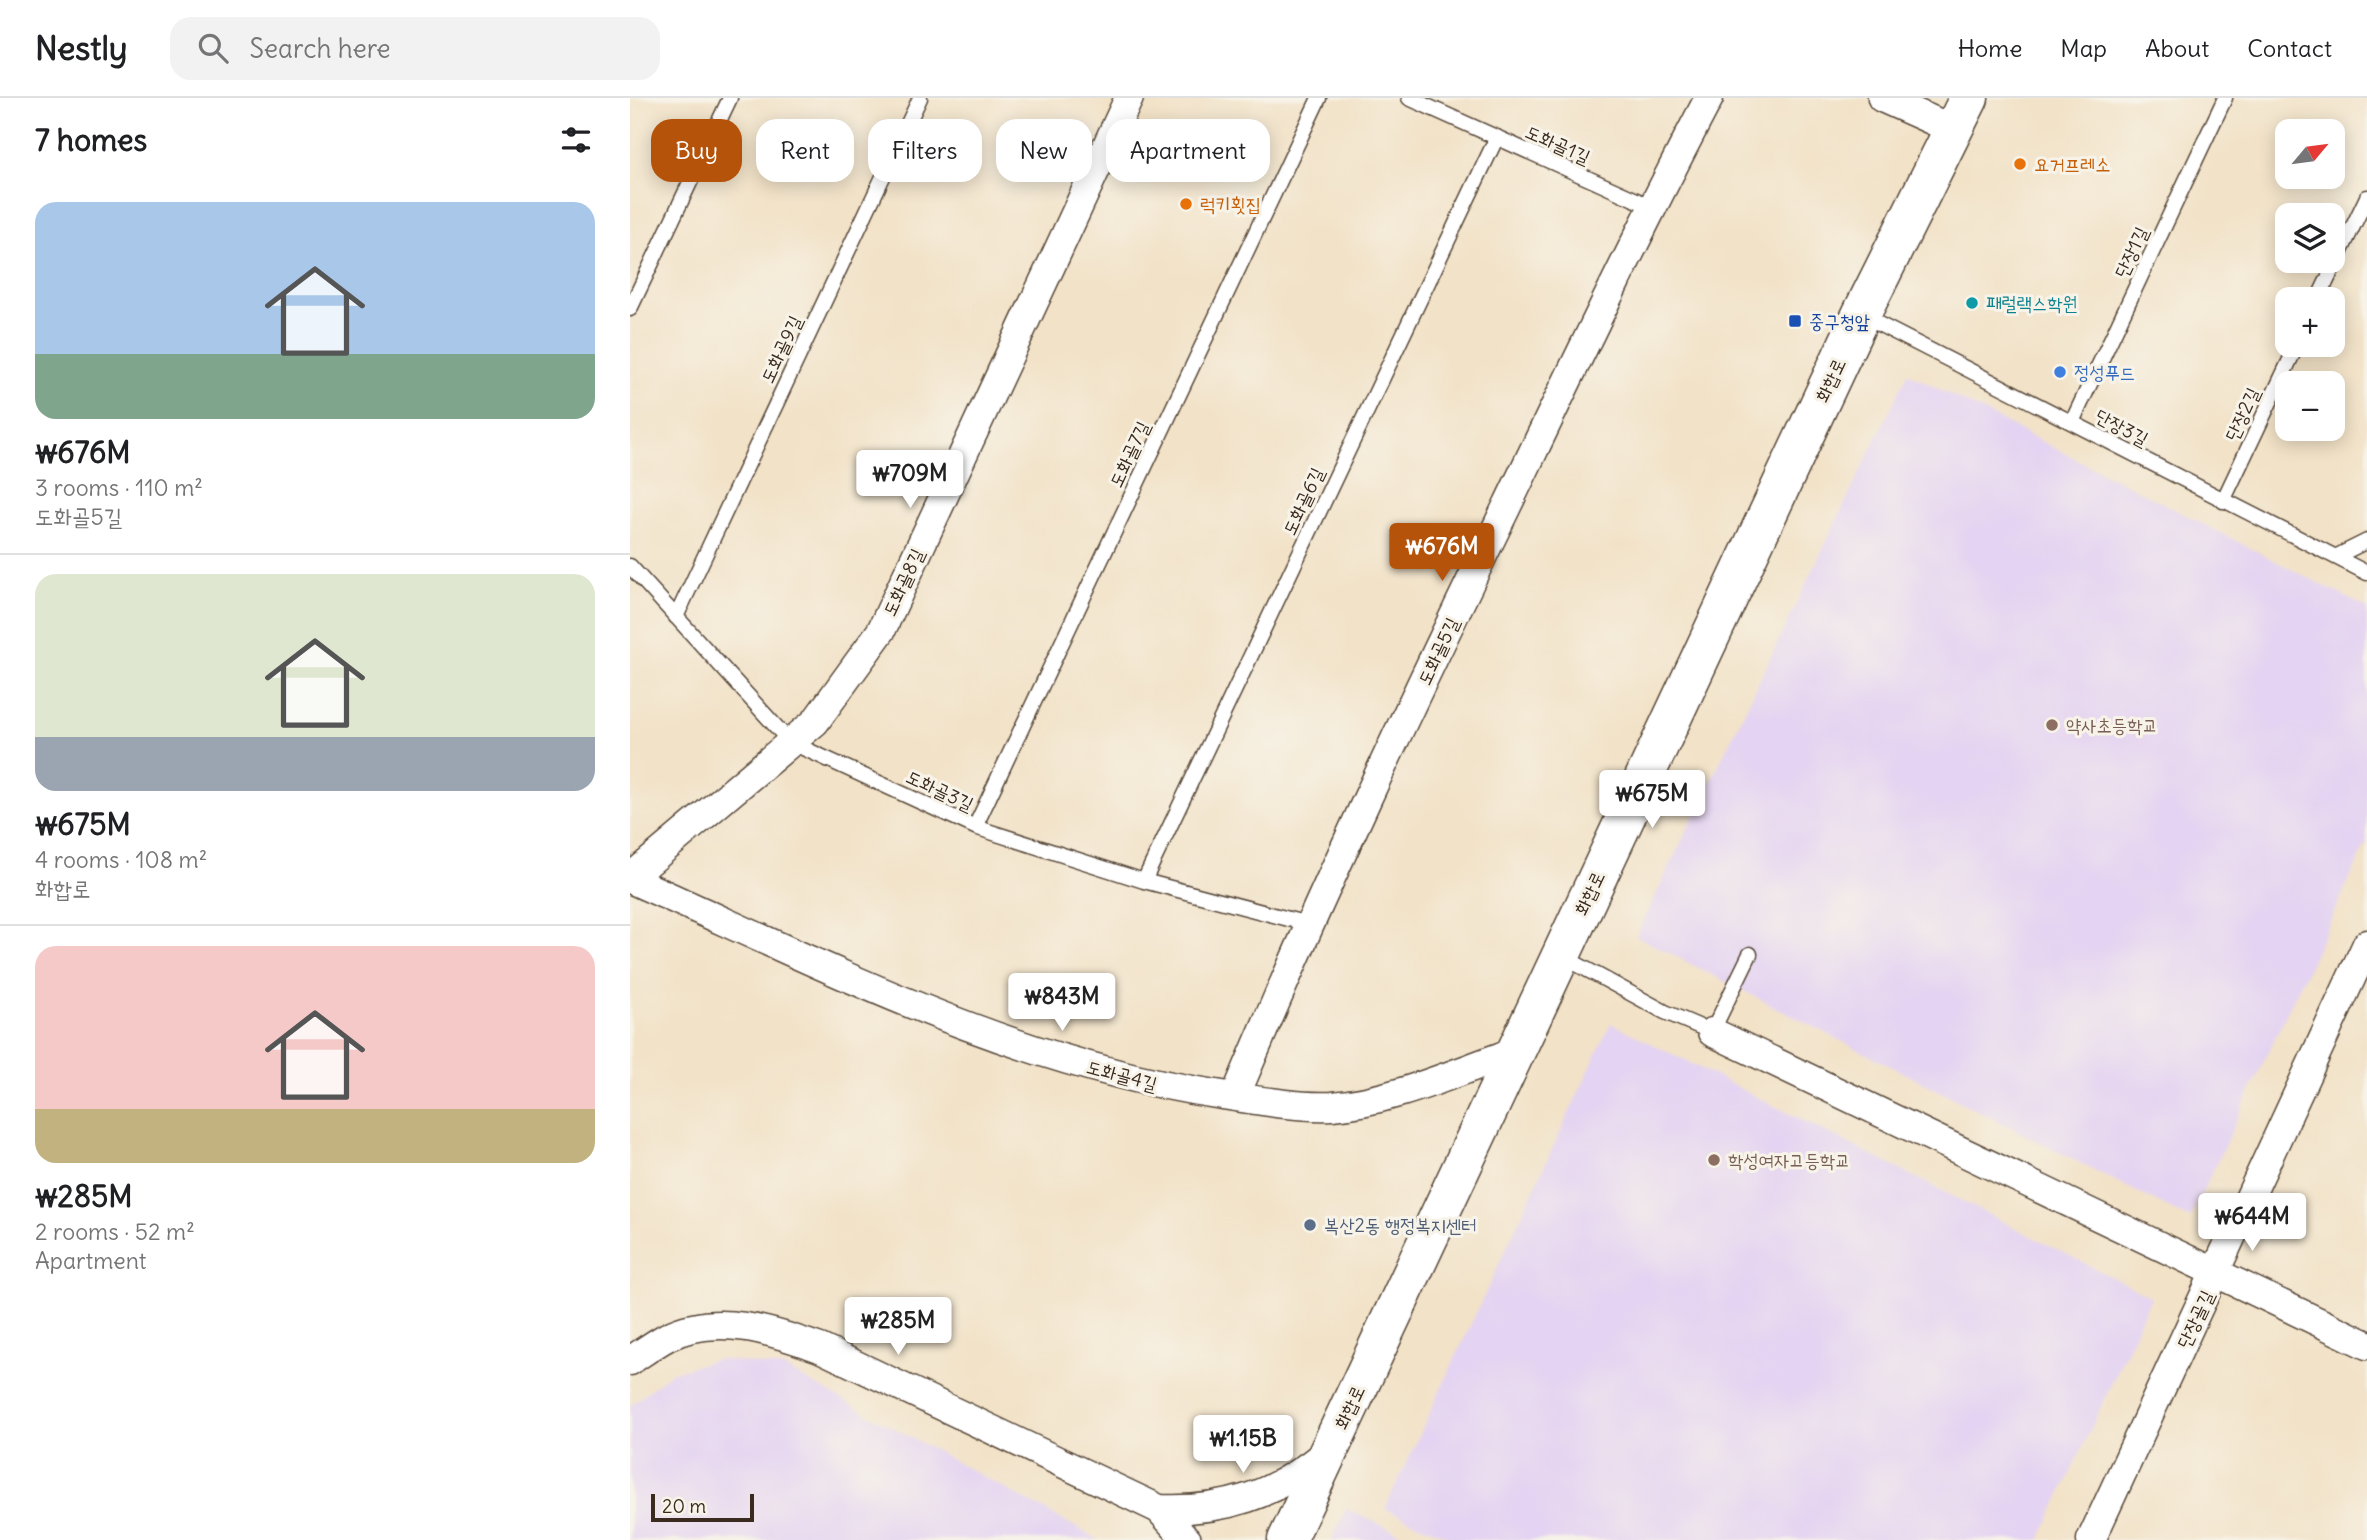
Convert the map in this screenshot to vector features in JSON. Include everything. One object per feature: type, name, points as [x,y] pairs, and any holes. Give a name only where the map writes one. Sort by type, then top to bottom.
[{"type":"main road","name":"화합로","points":[[1287,1540],[1861,315],[1962,114]]},
{"type":"street","name":"도화골8길","points":[[630,878],[815,722],[881,631],[1129,98]]},
{"type":"street","name":"도화골5길","points":[[1235,1097],[1308,924],[1652,207],[1709,98]]},
{"type":"street","points":[[1882,98],[1962,114]]},
{"type":"street","name":"도화골4길","points":[[630,878],[934,1014],[1033,1051],[1154,1084],[1235,1097],[1330,1106],[1384,1098],[1514,1052]]},
{"type":"street","name":"단장골길","points":[[2091,1540],[2367,944]]},
{"type":"street","points":[[1712,1032],[2367,1345]]},
{"type":"street","points":[[630,1361],[668,1336],[702,1326],[729,1325],[773,1331],[820,1348],[1159,1509],[1194,1511],[1221,1507],[1260,1495],[1298,1475],[1329,1450]]},
{"type":"street","points":[[1159,1509],[1187,1540]]},
{"type":"lane","points":[[630,309],[730,98]]},
{"type":"lane","name":"도화골9길","points":[[676,617],[920,98]]},
{"type":"lane","name":"도화골7길","points":[[975,827],[1319,98]]},
{"type":"lane","name":"도화골1길","points":[[1409,98],[1652,207]]},
{"type":"lane","name":"단장1길","points":[[2072,422],[2225,98]]},
{"type":"lane","name":"도화골6길","points":[[1144,881],[1497,137]]},
{"type":"lane","points":[[2325,287],[2363,216],[2367,198]]},
{"type":"lane","name":"단장3길","points":[[1861,315],[2367,573]]},
{"type":"lane","name":"단장2길","points":[[2222,501],[2291,357]]},
{"type":"lane","points":[[2337,556],[2367,541]]},
{"type":"lane","name":"도화골3길","points":[[630,566],[790,742],[975,827],[1144,881],[1308,924]]},
{"type":"lane","points":[[1560,955],[1665,1012],[1712,1032],[1750,954]]},
{"type":"shaded area","name":"약사초등학교","points":[[1908,373],[2367,608],[2367,842],[2190,1219],[1636,936]]},
{"type":"shaded area","name":"학성여자고등학교","points":[[1611,1023],[2151,1297],[2040,1540],[1456,1540],[1385,1509]]},
{"type":"shaded area","points":[[718,1359],[784,1368],[1099,1540],[630,1540],[630,1406],[670,1373]]},
{"type":"shaded area","points":[[1346,1509],[1415,1540],[1332,1540]]},
{"type":"place","name":"요거프레소","points":[[2020,164]]},
{"type":"place","name":"럭키횟집","points":[[1186,204]]},
{"type":"place","name":"패럴랙스학원","points":[[1972,303]]},
{"type":"place","name":"중구청앞","points":[[1795,321]]},
{"type":"place","name":"정성푸드","points":[[2060,372]]},
{"type":"place","name":"약사초등학교","points":[[2052,725]]},
{"type":"place","name":"학성여자고등학교","points":[[1714,1160]]},
{"type":"place","name":"복산2동 행정복지센터","points":[[1310,1225]]}]
